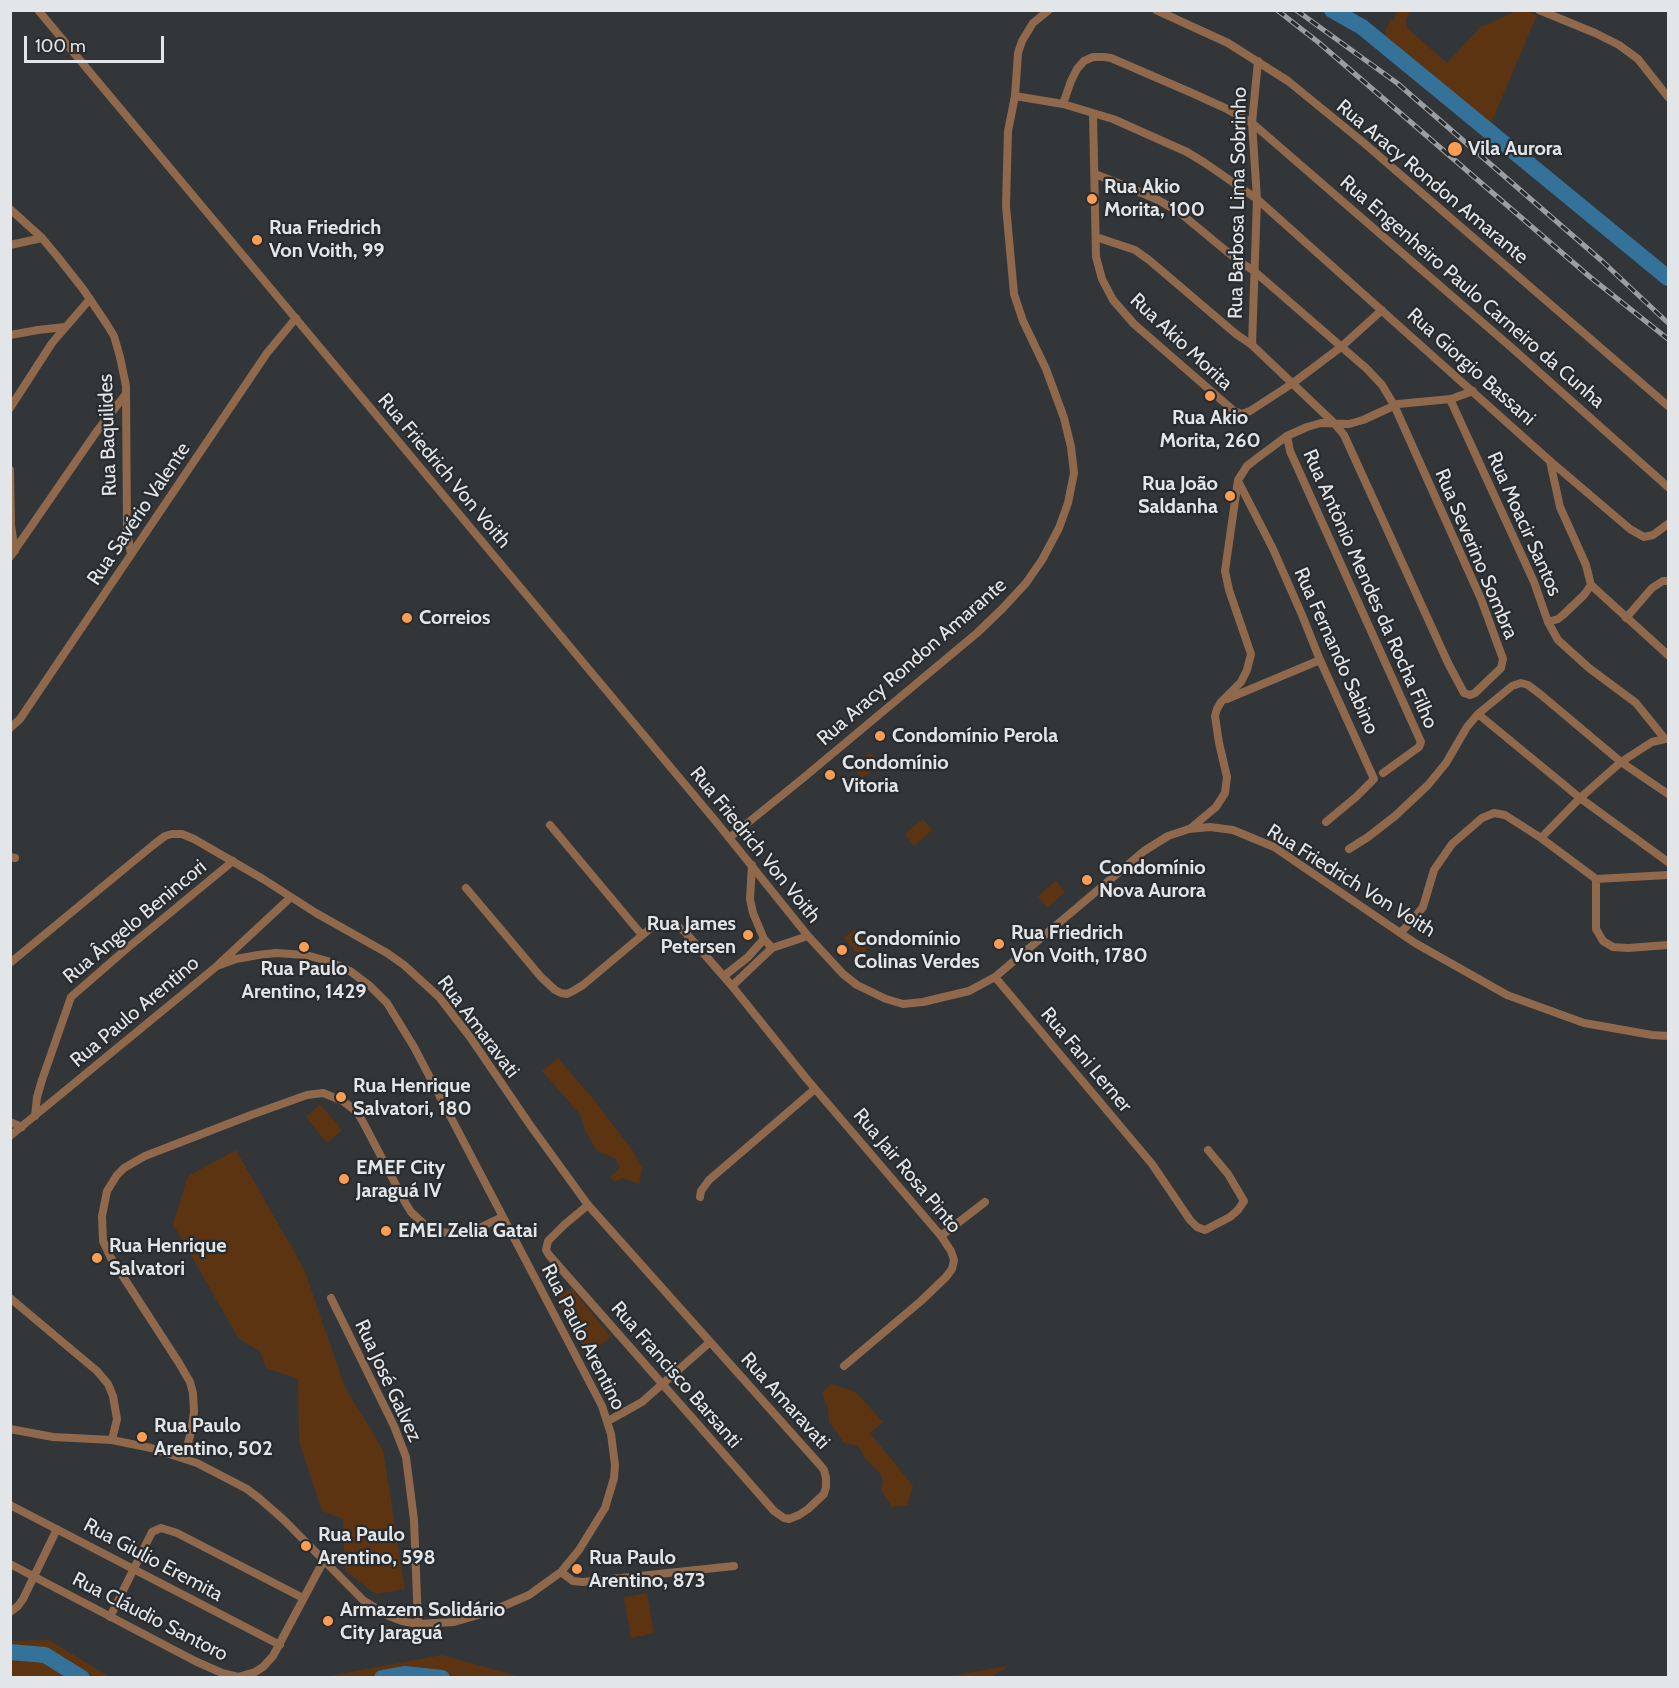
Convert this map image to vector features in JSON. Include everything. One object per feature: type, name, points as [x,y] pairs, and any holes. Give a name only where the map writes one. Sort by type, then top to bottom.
[{"type":"street","name":"Rua Friedrich Von Voith","points":[[39,10],[729,838],[808,936],[856,985],[903,1004],[923,1002],[969,991],[995,977],[1144,851],[1168,836],[1189,829],[1210,827],[1233,830],[1274,847],[1400,933],[1507,995],[1584,1023],[1668,1036]]},
{"type":"street","name":"Rua Aracy Rondon Amarante","points":[[729,838],[823,762],[1003,608],[1031,576],[1059,528],[1068,503],[1074,473],[1071,447],[1064,418],[1046,369],[1023,321],[1014,294],[1006,206],[1008,131],[1016,96],[1018,53],[1022,41],[1034,23],[1049,10]]},
{"type":"street","name":"Rua Aracy Rondon Amarante","points":[[1156,10],[1228,43],[1288,81],[1364,143],[1668,406]]},
{"type":"street","points":[[1539,10],[1619,45],[1638,59],[1668,97]]},
{"type":"street","name":"Rua Engenheiro Paulo Carneiro da Cunha","points":[[1063,104],[1077,69],[1093,57],[1104,57],[1192,93],[1252,123],[1512,348],[1668,487]]},
{"type":"street","name":"Rua Barbosa Lima Sobrinho","points":[[1252,345],[1257,200],[1252,123],[1258,61]]},
{"type":"street","points":[[1016,96],[1063,104]]},
{"type":"street","name":"Rua Giorgio Bassani","points":[[1063,104],[1113,119],[1187,152],[1257,200],[1550,461],[1630,529],[1644,537],[1653,535],[1668,524]]},
{"type":"street","name":"Rua Akio Morita","points":[[1093,113],[1096,257],[1102,279],[1113,300],[1134,324],[1225,405],[1242,414],[1250,411],[1293,383],[1341,347],[1382,310]]},
{"type":"street","name":"Rua Severino Sombra","points":[[1095,174],[1138,191],[1179,212],[1254,271],[1367,369],[1382,385],[1394,405],[1481,599],[1503,658],[1501,668],[1475,693],[1470,695],[1464,693],[1448,663],[1353,453],[1344,435],[1334,423]]},
{"type":"street","name":"Rua Baquilides","points":[[10,209],[42,238],[71,273],[114,336],[124,372],[126,394],[127,532],[131,554]]},
{"type":"street","points":[[1096,237],[1142,255],[1252,345],[1334,423]]},
{"type":"street","points":[[10,245],[42,238]]},
{"type":"street","points":[[10,408],[52,343],[90,299]]},
{"type":"street","name":"Rua Savério Valente","points":[[10,728],[26,711],[267,353],[296,318]]},
{"type":"street","points":[[10,335],[65,327]]},
{"type":"street","points":[[1189,829],[1216,807],[1225,793],[1227,777],[1215,719],[1221,702],[1241,682],[1251,654],[1228,590],[1225,571],[1238,480],[1250,464],[1287,436],[1314,425],[1348,424],[1363,420],[1394,405],[1450,399],[1473,391]]},
{"type":"street","points":[[13,554],[97,431],[126,394]]},
{"type":"street","name":"Rua Moacir Santos","points":[[1450,399],[1534,582],[1548,622],[1561,617],[1578,602],[1591,585],[1589,572],[1560,507],[1550,461]]},
{"type":"street","name":"Rua Antônio Mendes da Rocha Filho","points":[[1287,436],[1299,473],[1420,741],[1419,746],[1383,773]]},
{"type":"street","points":[[10,470],[13,554]]},
{"type":"street","name":"Rua Fernando Sabino","points":[[1238,480],[1270,543],[1374,779],[1326,822]]},
{"type":"street","points":[[1626,618],[1652,588],[1663,581],[1668,581]]},
{"type":"street","points":[[1591,585],[1668,655]]},
{"type":"street","points":[[1541,838],[1580,798],[1621,762],[1652,742],[1667,739],[1636,703],[1589,668],[1558,640],[1548,622]]},
{"type":"street","points":[[1221,702],[1320,660]]},
{"type":"street","points":[[1348,849],[1395,816],[1428,785],[1446,763],[1467,727],[1478,714],[1512,686],[1521,683],[1549,701],[1621,762],[1668,794]]},
{"type":"street","points":[[1478,714],[1580,798],[1668,862]]},
{"type":"street","points":[[1400,933],[1423,907],[1434,870],[1452,844],[1482,818],[1494,813],[1505,815],[1541,838],[1596,879],[1668,875]]},
{"type":"street","points":[[550,825],[642,935]]},
{"type":"street","name":"Rua Amaravati","points":[[10,963],[165,836],[172,834],[182,834],[194,839],[387,953],[406,967],[439,998],[481,1052],[588,1205],[814,1458],[824,1470],[826,1478]]},
{"type":"street","name":"Rua Ângelo Benincori","points":[[35,1116],[37,1097],[48,1059],[73,994],[233,861]]},
{"type":"street","points":[[752,866],[750,898],[753,913],[764,939],[772,948]]},
{"type":"street","points":[[1596,879],[1596,929],[1603,941],[1613,947],[1628,948],[1668,945]]},
{"type":"street","name":"Rua Jair Rosa Pinto","points":[[466,888],[548,985],[561,993],[567,994],[583,985],[652,927],[662,923],[675,924],[724,976],[815,1089],[941,1236],[951,1251],[954,1260],[952,1269],[921,1301],[844,1366]]},
{"type":"street","points":[[217,966],[291,897]]},
{"type":"street","points":[[732,986],[772,948],[808,936]]},
{"type":"street","points":[[724,976],[748,957],[764,939]]},
{"type":"street","name":"Rua Paulo Arentino","points":[[10,1137],[217,966],[236,959],[276,953],[306,955],[331,962],[350,971],[387,1003],[414,1047],[581,1364],[608,1421],[615,1465],[614,1478],[605,1508],[589,1536],[561,1572],[529,1595],[492,1611],[454,1622],[418,1624],[402,1621],[375,1608],[352,1589],[284,1520],[254,1494],[221,1475],[184,1458],[151,1448],[112,1440],[52,1437],[10,1429]]},
{"type":"street","name":"Rua Fani Lerner","points":[[995,977],[1152,1164],[1190,1220],[1197,1227],[1206,1230],[1238,1210],[1244,1201],[1228,1174],[1208,1150]]},
{"type":"street","points":[[700,1197],[701,1191],[709,1180],[815,1089]]},
{"type":"street","points":[[184,1458],[194,1412],[190,1382],[103,1242],[102,1216],[107,1191],[124,1168],[145,1156],[251,1115],[307,1095],[323,1093],[343,1101],[357,1112],[411,1212],[426,1226],[434,1231],[456,1234],[477,1229],[502,1217]]},
{"type":"street","points":[[10,1122],[22,1127]]},
{"type":"street","points":[[941,1236],[985,1202]]},
{"type":"street","name":"Rua Francisco Barsanti","points":[[588,1205],[551,1237],[546,1245],[546,1250],[559,1267],[766,1503],[784,1518],[789,1519],[799,1515],[816,1503],[824,1494],[826,1478]]},
{"type":"street","points":[[10,1298],[97,1371],[108,1384],[113,1396],[117,1419],[112,1440]]},
{"type":"street","name":"Rua José Galvez","points":[[331,1298],[394,1426],[406,1457],[414,1520],[418,1624]]},
{"type":"street","points":[[608,1421],[634,1407],[710,1342]]},
{"type":"street","name":"Rua Giulio Eremita","points":[[10,1505],[280,1645]]},
{"type":"street","points":[[110,1617],[152,1532],[160,1528],[167,1529],[303,1598]]},
{"type":"street","points":[[10,1612],[23,1599],[57,1529]]},
{"type":"street","name":"Rua Cláudio Santoro","points":[[10,1564],[195,1661],[230,1676],[238,1677],[255,1672],[268,1661],[280,1645],[324,1560]]},
{"type":"street","points":[[561,1572],[573,1581],[583,1582],[734,1566]]},
{"type":"shaded area","points":[[1398,10],[1410,11],[1406,20],[1407,28],[1447,63],[1482,25],[1516,11],[1526,11],[1537,15],[1489,128],[1387,39],[1385,33],[1390,20],[1393,21]]},
{"type":"shaded area","points":[[870,752],[880,763],[862,779],[853,767]]},
{"type":"shaded area","points":[[923,819],[932,830],[914,846],[905,834]]},
{"type":"shaded area","points":[[1056,881],[1065,892],[1047,908],[1038,896]]},
{"type":"shaded area","points":[[855,929],[870,946],[859,956],[844,938]]},
{"type":"shaded area","points":[[558,1058],[633,1151],[642,1168],[639,1184],[623,1178],[614,1182],[610,1177],[620,1168],[615,1158],[597,1151],[585,1130],[580,1114],[542,1071]]},
{"type":"shaded area","points":[[320,1104],[342,1130],[327,1143],[306,1117]]},
{"type":"shaded area","points":[[236,1150],[304,1269],[345,1387],[383,1450],[405,1589],[376,1594],[345,1571],[343,1519],[322,1511],[299,1441],[298,1379],[266,1368],[260,1351],[239,1339],[173,1224],[188,1176]]},
{"type":"shaded area","points":[[572,1289],[611,1337],[588,1355],[560,1305],[560,1292]]},
{"type":"shaded area","points":[[831,1384],[856,1392],[883,1422],[870,1433],[913,1486],[907,1505],[892,1507],[881,1490],[883,1482],[881,1474],[865,1458],[858,1446],[844,1443],[829,1422],[828,1408],[822,1393]]},
{"type":"shaded area","points":[[647,1593],[654,1633],[631,1638],[624,1597]]},
{"type":"shaded area","points":[[49,1640],[110,1677],[11,1677],[11,1641]]},
{"type":"shaded area","points":[[442,1655],[521,1677],[323,1677]]},
{"type":"shaded area","points":[[1009,1666],[991,1677],[943,1677]]},
{"type":"waterway","points":[[1332,10],[1362,27],[1668,278]]},
{"type":"waterway","points":[[10,1652],[45,1655],[82,1678]]},
{"type":"waterway","points":[[382,1678],[404,1674],[442,1678]]},
{"type":"railway","points":[[1277,10],[1318,42],[1590,277],[1668,339]]},
{"type":"railway","points":[[1296,10],[1397,83],[1602,261],[1668,323]]},
{"type":"place","name":"Vila Aurora","points":[[1455,149]]},
{"type":"place","name":"Rua Akio Morita, 100","points":[[1092,199]]},
{"type":"place","name":"Rua Friedrich Von Voith, 99","points":[[257,240]]},
{"type":"place","name":"Rua Akio Morita, 260","points":[[1210,396]]},
{"type":"place","name":"Rua João Saldanha","points":[[1230,496]]},
{"type":"place","name":"Correios","points":[[407,618]]},
{"type":"place","name":"Condomínio Perola","points":[[880,736]]},
{"type":"place","name":"Condomínio Vitoria","points":[[830,775]]},
{"type":"place","name":"Condomínio Nova Aurora","points":[[1087,880]]},
{"type":"place","name":"Rua James Petersen","points":[[748,935]]},
{"type":"place","name":"Rua Friedrich Von Voith, 1780","points":[[999,944]]},
{"type":"place","name":"Rua Paulo Arentino, 1429","points":[[304,947]]},
{"type":"place","name":"Condomínio Colinas Verdes","points":[[842,950]]},
{"type":"place","name":"Rua Henrique Salvatori, 180","points":[[341,1097]]},
{"type":"place","name":"EMEF City Jaraguá IV","points":[[344,1179]]},
{"type":"place","name":"EMEI Zelia Gatai","points":[[386,1231]]},
{"type":"place","name":"Rua Henrique Salvatori","points":[[97,1258]]},
{"type":"place","name":"Rua Paulo Arentino, 502","points":[[142,1437]]},
{"type":"place","name":"Rua Paulo Arentino, 598","points":[[306,1546]]},
{"type":"place","name":"Rua Paulo Arentino, 873","points":[[577,1569]]},
{"type":"place","name":"Armazem Solidário City Jaraguá","points":[[328,1621]]}]
